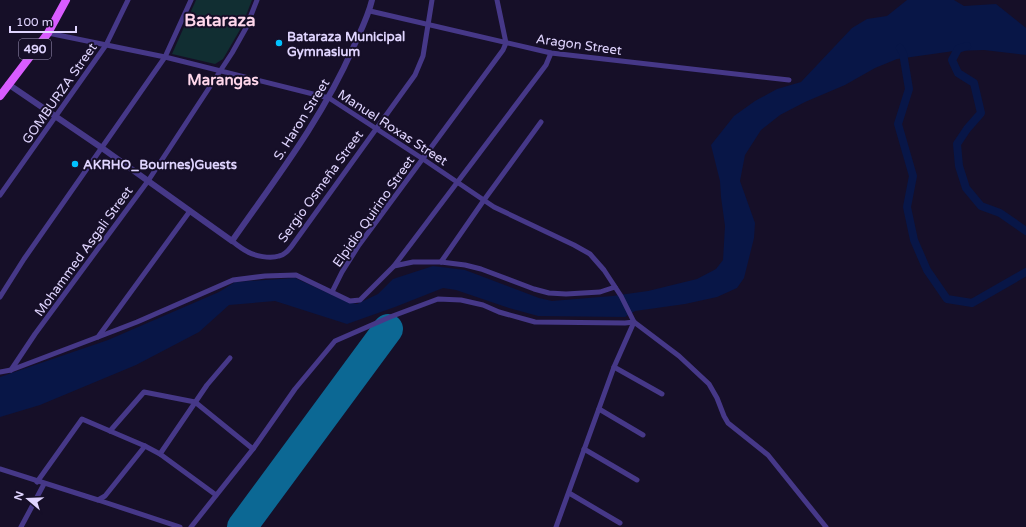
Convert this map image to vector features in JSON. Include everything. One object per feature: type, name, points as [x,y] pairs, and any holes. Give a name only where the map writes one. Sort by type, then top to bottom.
[{"type":"main road","name":"490","points":[[0,96],[48,33],[66,0]]},
{"type":"street","name":"GOMBURZA Street","points":[[0,195],[106,45],[128,0]]},
{"type":"street","points":[[0,297],[24,259],[165,57],[191,0]]},
{"type":"street","name":"Mohammed Asgali Street","points":[[11,370],[35,334],[148,181],[232,53],[246,28],[257,0]]},
{"type":"street","name":"S. Haron Street","points":[[232,241],[292,156],[329,98],[370,11],[372,0]]},
{"type":"street","name":"Sergio Osmeña Street","points":[[232,241],[252,254],[274,257],[282,255],[291,247],[376,128],[400,98],[417,70],[423,56],[432,0]]},
{"type":"street","points":[[497,0],[506,43]]},
{"type":"street","name":"Aragon Street","points":[[370,11],[551,53],[789,80]]},
{"type":"street","name":"Manuel Roxas Street","points":[[48,33],[165,57],[329,98],[423,158],[500,210],[590,254],[604,270],[621,296],[634,322]]},
{"type":"street","name":"Elpidio Quirino Street","points":[[332,292],[342,272],[360,245],[500,55],[506,43]]},
{"type":"street","points":[[0,372],[11,370],[98,338],[233,280],[265,276],[296,275],[350,301],[360,300],[394,266],[546,65],[551,53]]},
{"type":"street","points":[[8,84],[102,148],[232,241]]},
{"type":"street","points":[[441,262],[541,122]]},
{"type":"street","points":[[98,338],[190,211]]},
{"type":"street","points":[[394,266],[413,262],[441,262],[466,265],[549,293],[600,292],[615,287]]},
{"type":"street","points":[[192,527],[253,449],[295,389],[335,340],[390,317],[438,300],[461,300],[483,305],[499,312],[535,322],[634,322],[679,356],[709,384],[718,398],[728,423],[768,455],[826,527]]},
{"type":"street","points":[[556,527],[614,367],[634,322]]},
{"type":"street","points":[[160,454],[207,385],[230,358]]},
{"type":"street","points":[[614,367],[662,394]]},
{"type":"street","points":[[110,431],[144,392],[195,402],[253,449]]},
{"type":"street","points":[[599,409],[643,435]]},
{"type":"street","points":[[37,482],[82,419],[160,454],[216,495]]},
{"type":"street","points":[[98,500],[105,496],[145,446]]},
{"type":"street","points":[[584,449],[637,480]]},
{"type":"street","points":[[0,469],[180,527]]},
{"type":"street","points":[[21,527],[44,484]]},
{"type":"street","points":[[569,493],[620,523]]},
{"type":"green space","points":[[196,0],[252,0],[241,28],[223,59],[215,64],[172,54]]},
{"type":"shaded area","points":[[907,0],[954,0],[964,6],[996,4],[1026,28],[1026,55],[984,50],[954,51],[897,59],[875,68],[845,85],[805,102],[780,115],[761,130],[745,155],[740,181],[755,223],[754,238],[744,278],[737,288],[717,297],[685,304],[635,311],[625,317],[538,316],[456,290],[443,288],[347,324],[275,301],[229,305],[199,332],[136,365],[40,405],[0,417],[0,377],[108,340],[219,292],[235,282],[295,278],[348,302],[357,304],[378,294],[393,279],[433,266],[465,270],[539,298],[552,301],[612,296],[648,291],[697,279],[716,269],[723,260],[725,226],[720,181],[711,145],[734,116],[755,101],[777,89],[801,82],[852,28],[867,19],[887,16]]},
{"type":"waterway","points":[[967,46],[958,49],[952,60],[958,73],[974,83],[981,113],[967,129],[957,144],[959,166],[966,188],[981,206],[1000,213],[1026,231]]},
{"type":"waterway","points":[[900,48],[903,53],[909,89],[898,124],[913,176],[907,207],[914,240],[927,270],[947,299],[972,303],[1026,272]]},
{"type":"runway","points":[[242,527],[388,329]]},
{"type":"place","name":"Bataraza Municipal Gymnasium","points":[[279,43]]},
{"type":"place","name":"AKRHO_Bournes)Guests","points":[[75,164]]},
{"type":"district","name":"Bataraza","points":[[220,20]]},
{"type":"district","name":"Marangas","points":[[223,80]]}]
